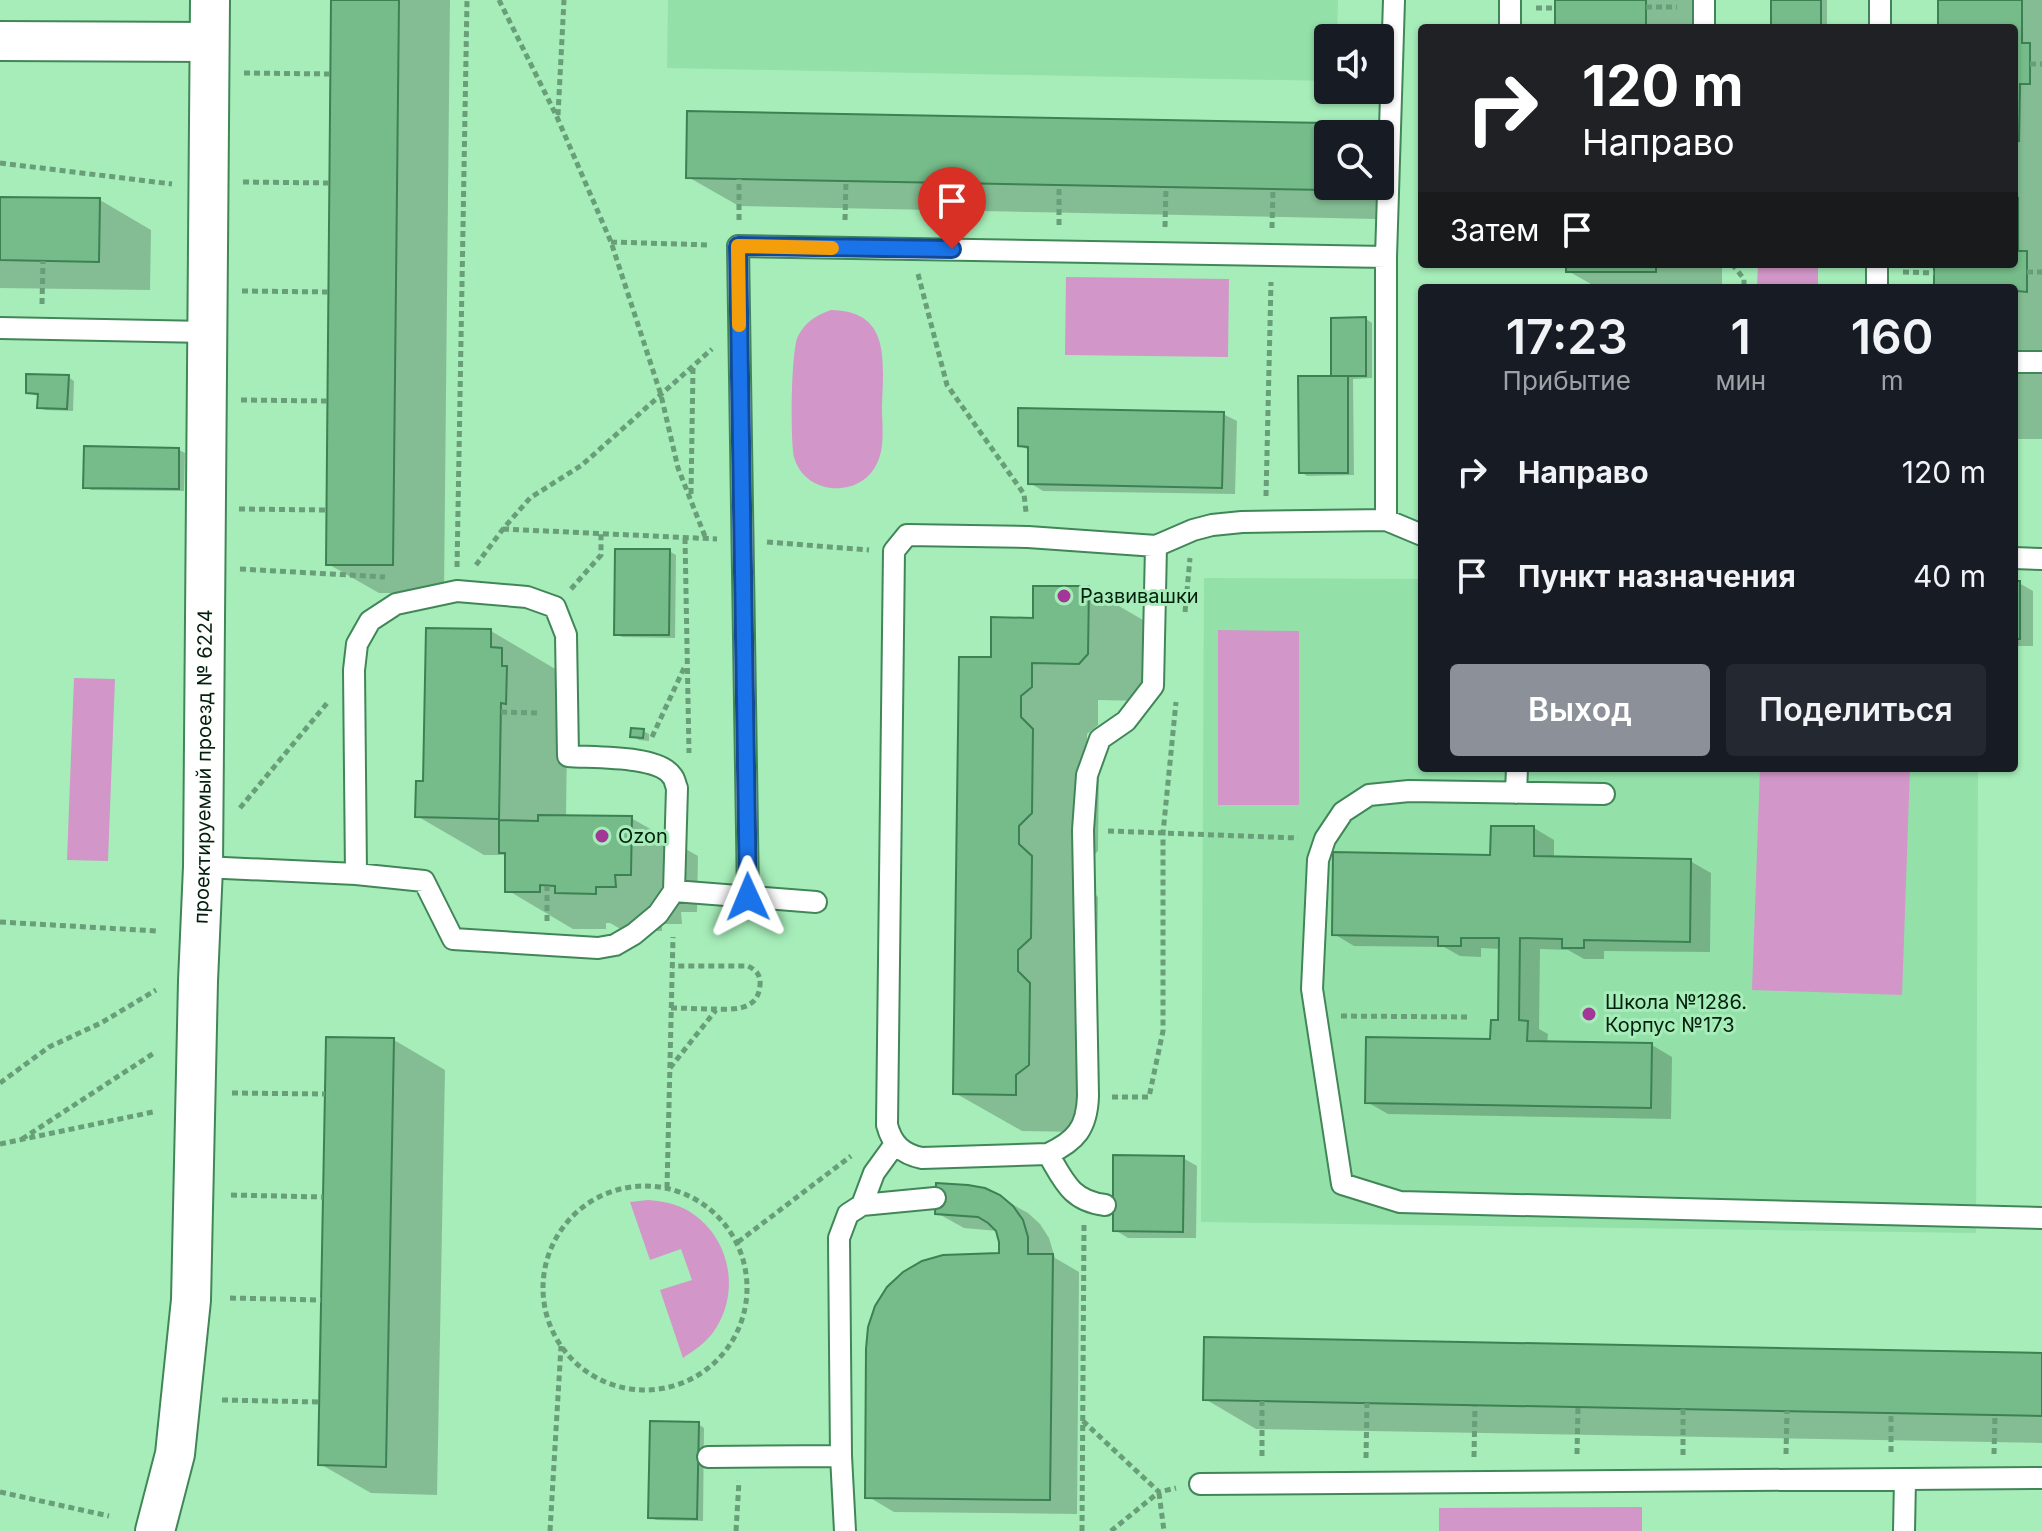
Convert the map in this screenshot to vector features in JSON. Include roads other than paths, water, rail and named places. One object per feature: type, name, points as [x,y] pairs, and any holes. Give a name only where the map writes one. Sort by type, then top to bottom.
[{"type":"street","name":"проектируемый проезд № 6224","points":[[155,1531],[175,1454],[191,1300],[203,867],[210,0]]},
{"type":"street","points":[[0,41],[209,42]]},
{"type":"lane","points":[[1386,520],[1386,257],[1394,0]]},
{"type":"lane","points":[[1510,0],[1510,24]]},
{"type":"lane","points":[[1704,0],[1704,24]]},
{"type":"lane","points":[[1880,0],[1880,24]]},
{"type":"lane","points":[[748,897],[738,246],[1386,257]]},
{"type":"lane","points":[[0,328],[207,332]]},
{"type":"lane","points":[[2018,362],[2042,362]]},
{"type":"lane","points":[[1156,546],[1153,686],[1126,721],[1100,739],[1087,775],[1083,830],[1088,1111],[1083,1125],[1075,1138],[1048,1154],[911,1156],[889,1135],[886,1114],[894,551],[907,535],[1028,537],[1156,546],[1212,525],[1266,521],[1386,520],[1418,533]]},
{"type":"lane","points":[[2018,558],[2042,559]]},
{"type":"lane","points":[[203,867],[356,874],[424,881],[453,939],[598,948],[615,945],[634,934],[658,914],[674,891],[677,788],[672,775],[659,765],[568,756],[566,635],[555,607],[527,597],[457,591],[396,604],[370,621],[357,644],[354,670],[356,874]]},
{"type":"lane","points":[[1516,793],[1517,772]]},
{"type":"lane","points":[[1604,794],[1409,791],[1369,795],[1343,812],[1325,839],[1318,860],[1312,989],[1342,1184],[1400,1202],[2042,1218]]},
{"type":"lane","points":[[674,891],[816,902]]},
{"type":"lane","points":[[862,1205],[874,1173],[895,1144]]},
{"type":"lane","points":[[1048,1154],[1068,1187],[1095,1202]]},
{"type":"lane","points":[[845,1531],[841,1456],[839,1238],[848,1214],[862,1205],[935,1198]]},
{"type":"lane","points":[[708,1457],[841,1456]]},
{"type":"lane","points":[[1898,1478],[1904,1531]]},
{"type":"lane","points":[[1200,1484],[2042,1478]]},
{"type":"place","name":"Развивашки","points":[[1064,596]]},
{"type":"place","name":"Ozon","points":[[602,836]]},
{"type":"place","name":"Школа №1286. Корпус №173","points":[[1589,1014]]}]
